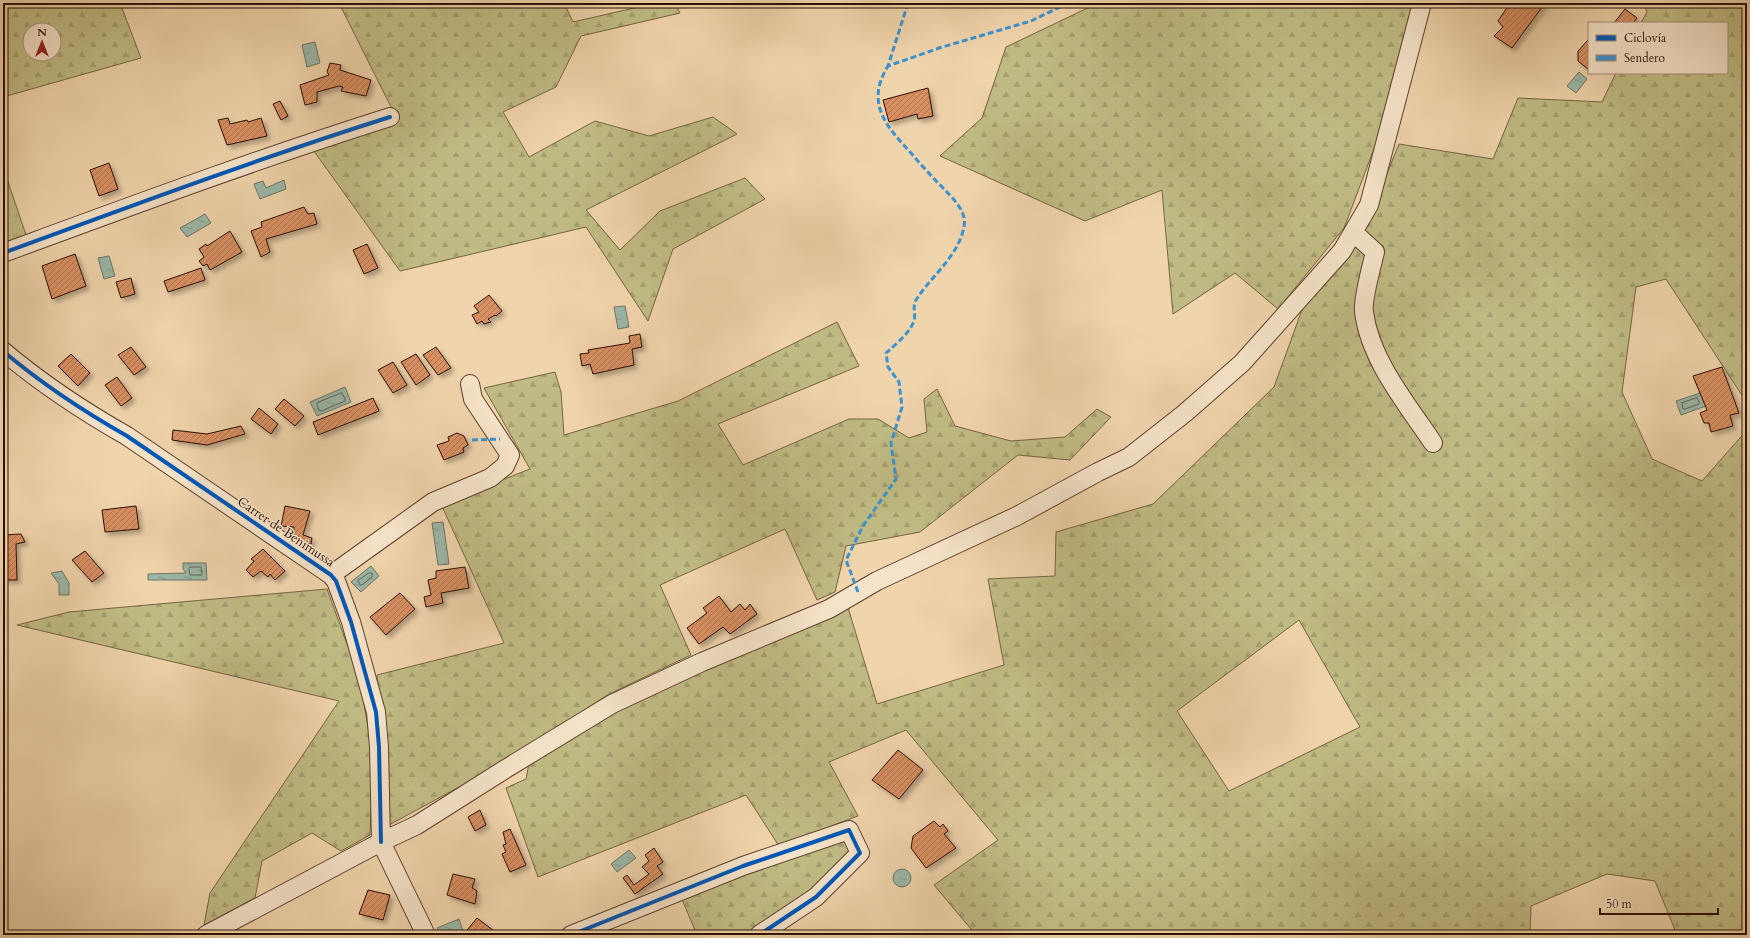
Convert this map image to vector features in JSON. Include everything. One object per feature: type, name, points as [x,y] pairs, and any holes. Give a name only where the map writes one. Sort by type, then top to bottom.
[{"type":"street","points":[[206,935],[381,842],[417,825],[612,704],[702,662],[829,609],[877,581],[1016,516],[1129,457],[1185,413],[1242,363],[1342,251],[1369,205],[1422,3]]},
{"type":"street","points":[[3,253],[334,134],[390,117]]},
{"type":"street","points":[[1354,232],[1375,252],[1364,311],[1372,342],[1388,377],[1432,443]]},
{"type":"street","name":"Carrer de Benimussa","points":[[3,351],[54,392],[93,417],[127,436],[331,575],[336,581],[351,622],[376,712],[380,747],[381,842]]},
{"type":"street","points":[[331,575],[433,502],[490,478],[505,466],[510,454],[473,399],[470,384]]},
{"type":"street","points":[[571,935],[743,866],[850,830],[860,854],[816,897],[759,935]]},
{"type":"street","points":[[381,842],[426,935]]},
{"type":"green space","points":[[3,3],[120,3],[141,58],[3,97]]},
{"type":"green space","points":[[339,3],[564,3],[573,22],[656,3],[675,3],[680,13],[581,36],[556,87],[503,112],[529,157],[595,121],[649,136],[713,117],[737,134],[586,210],[620,250],[660,211],[745,178],[765,199],[673,249],[648,321],[586,227],[400,271],[311,147],[397,119]]},
{"type":"green space","points":[[1098,3],[1414,3],[1377,141],[1344,228],[1278,309],[1235,273],[1173,314],[1162,190],[1085,221],[940,156],[982,118],[1006,47]]},
{"type":"green space","points":[[1643,3],[1747,3],[1747,403],[1666,279],[1636,287],[1622,392],[1652,459],[1702,481],[1747,430],[1747,935],[1677,935],[1655,881],[1607,874],[1531,906],[1530,935],[976,935],[934,885],[998,840],[906,730],[829,762],[858,816],[779,846],[746,795],[538,877],[506,788],[526,779],[530,758],[643,694],[847,604],[877,704],[1004,665],[988,579],[1055,576],[1056,532],[1153,504],[1274,387],[1303,307],[1366,225],[1399,144],[1493,159],[1518,98],[1602,102],[1616,74],[1728,74],[1728,22],[1642,22],[1647,12]],"holes":[[[1299,620],[1360,727],[1229,791],[1177,711]]]},
{"type":"green space","points":[[3,167],[26,235],[3,243]]},
{"type":"green space","points":[[837,322],[859,366],[718,424],[743,465],[849,419],[878,419],[909,438],[927,432],[924,399],[937,389],[955,426],[1011,441],[1065,437],[1097,409],[1111,417],[1070,460],[1018,455],[920,532],[846,546],[835,592],[817,600],[785,529],[660,585],[691,655],[609,694],[498,766],[389,825],[377,675],[504,643],[441,504],[530,469],[484,388],[555,372],[561,392],[564,435],[678,401]]},
{"type":"green space","points":[[327,589],[360,680],[373,757],[370,835],[341,851],[312,833],[262,861],[255,898],[204,925],[210,893],[339,701],[17,625],[69,612]]},
{"type":"green space","points":[[846,836],[855,855],[796,904],[745,935],[697,935],[681,897]]},
{"type":"water","points":[[315,42],[320,63],[307,67],[302,45]]},
{"type":"water","points":[[1579,72],[1587,79],[1576,93],[1567,86]]},
{"type":"water","points":[[284,180],[286,189],[260,199],[254,184],[263,181],[266,188]]},
{"type":"water","points":[[205,214],[211,223],[187,237],[180,228]]},
{"type":"water","points":[[109,256],[115,276],[104,279],[98,258]]},
{"type":"water","points":[[625,306],[629,327],[618,329],[614,307]]},
{"type":"water","points":[[345,387],[351,402],[317,416],[310,402]]},
{"type":"water","points":[[1700,393],[1706,406],[1681,415],[1676,401]]},
{"type":"water","points":[[443,522],[449,564],[438,565],[432,523]]},
{"type":"water","points":[[183,563],[206,563],[207,580],[148,580],[148,574],[186,573],[183,569]]},
{"type":"water","points":[[371,566],[379,576],[361,592],[351,582]]},
{"type":"water","points":[[62,571],[69,583],[69,595],[59,595],[59,584],[51,573]]},
{"type":"water","points":[[629,850],[636,858],[617,872],[611,864]]},
{"type":"water","points":[[898,869],[906,869],[911,874],[909,885],[906,887],[898,887],[893,882],[893,874]]},
{"type":"water","points":[[459,919],[463,931],[453,935],[440,935],[437,928]]},
{"type":"building","points":[[1510,3],[1545,3],[1512,48],[1494,36],[1503,27],[1498,21]]},
{"type":"building","points":[[1625,9],[1637,18],[1634,22],[1615,22]]},
{"type":"building","points":[[1588,40],[1588,69],[1578,61],[1578,51]]},
{"type":"building","points":[[330,63],[341,65],[340,70],[371,80],[366,96],[341,91],[343,87],[339,86],[317,92],[317,102],[305,105],[300,85],[329,75],[327,72]]},
{"type":"building","points":[[928,88],[933,116],[918,119],[917,114],[889,122],[883,100]]},
{"type":"building","points":[[280,101],[288,116],[281,120],[273,104]]},
{"type":"building","points":[[228,118],[230,124],[247,120],[248,122],[261,118],[267,136],[227,145],[218,120]]},
{"type":"building","points":[[109,163],[118,189],[99,196],[90,170]]},
{"type":"building","points":[[304,207],[308,214],[314,213],[317,224],[266,239],[270,252],[261,257],[251,231],[262,227],[261,222]]},
{"type":"building","points":[[230,231],[242,252],[210,270],[207,264],[203,266],[199,261],[204,257],[199,249],[206,244],[207,246]]},
{"type":"building","points":[[367,244],[378,268],[364,274],[353,250]]},
{"type":"building","points":[[75,254],[86,286],[52,299],[42,266]]},
{"type":"building","points":[[201,268],[205,280],[168,292],[164,281]]},
{"type":"building","points":[[131,278],[135,294],[121,298],[116,282]]},
{"type":"building","points":[[489,295],[502,311],[496,316],[495,315],[488,319],[491,322],[484,324],[482,321],[477,324],[472,315],[479,312],[474,306]]},
{"type":"building","points":[[640,334],[642,347],[632,349],[634,365],[593,374],[590,364],[582,366],[580,354],[589,353],[588,350],[630,343],[629,336]]},
{"type":"building","points":[[131,347],[146,367],[134,375],[118,355]]},
{"type":"building","points":[[436,347],[451,368],[438,375],[423,355]]},
{"type":"building","points":[[71,354],[90,373],[78,386],[58,366]]},
{"type":"building","points":[[416,354],[430,375],[416,385],[401,362]]},
{"type":"building","points":[[393,362],[407,385],[393,393],[378,370]]},
{"type":"building","points":[[1722,367],[1739,413],[1730,415],[1733,426],[1711,432],[1709,423],[1704,423],[1700,413],[1707,410],[1693,376]]},
{"type":"building","points":[[117,377],[132,398],[121,406],[105,385]]},
{"type":"building","points":[[373,398],[379,411],[318,435],[313,422]]},
{"type":"building","points":[[284,399],[304,416],[295,426],[275,409]]},
{"type":"building","points":[[259,408],[278,424],[271,434],[251,419]]},
{"type":"building","points":[[241,426],[245,434],[207,445],[172,440],[173,430],[207,434]]},
{"type":"building","points":[[457,433],[464,436],[468,445],[463,448],[464,452],[444,460],[437,445],[449,441],[448,437]]},
{"type":"building","points":[[136,506],[139,529],[105,532],[102,510]]},
{"type":"building","points":[[285,506],[310,511],[303,535],[312,538],[311,544],[294,541],[294,527],[281,526]]},
{"type":"building","points":[[21,534],[25,542],[16,544],[17,580],[3,580],[3,535]]},
{"type":"building","points":[[263,549],[285,571],[275,580],[270,574],[268,577],[261,571],[253,577],[246,570],[254,561],[251,559]]},
{"type":"building","points":[[85,551],[104,573],[92,582],[72,560]]},
{"type":"building","points":[[465,567],[469,588],[441,593],[443,603],[426,607],[424,597],[431,595],[428,580],[436,578],[436,571]]},
{"type":"building","points":[[400,593],[415,609],[386,635],[370,617]]},
{"type":"building","points":[[719,596],[731,612],[740,604],[745,610],[750,604],[757,614],[730,634],[723,627],[699,644],[687,628],[707,613],[703,608]]},
{"type":"building","points":[[898,750],[923,770],[899,799],[872,780]]},
{"type":"building","points":[[480,810],[486,825],[475,831],[468,817]]},
{"type":"building","points":[[934,821],[940,827],[943,824],[948,831],[944,834],[956,848],[926,868],[911,848],[913,836]]},
{"type":"building","points":[[510,829],[526,865],[510,872],[502,854],[506,852],[503,845],[506,844],[503,832]]},
{"type":"building","points":[[654,848],[663,862],[657,866],[663,874],[635,894],[623,878],[627,875],[634,885],[649,874],[642,867],[649,861],[645,855]]},
{"type":"building","points":[[453,874],[475,879],[472,888],[477,891],[475,904],[447,895]]},
{"type":"building","points":[[368,890],[390,895],[383,920],[359,914]]},
{"type":"building","points":[[477,918],[498,934],[463,935]]},
{"type":"marked path","points":[[908,3],[888,66],[939,48],[1031,21],[1068,3]]},
{"type":"marked path","points":[[858,592],[846,560],[863,526],[896,479],[891,443],[902,407],[899,382],[888,367],[886,353],[912,326],[914,321],[914,305],[916,300],[956,248],[964,227],[964,216],[960,207],[894,133],[882,113],[878,91],[881,79],[888,66]]},
{"type":"marked path","points":[[472,440],[500,439]]},
{"type":"cycle path","points":[[3,253],[147,200],[390,117]]},
{"type":"cycle path","points":[[3,351],[63,396],[127,436],[331,575],[336,581],[351,622],[376,712],[379,747],[381,842]]},
{"type":"cycle path","points":[[571,935],[743,866],[849,830],[860,853],[816,897],[759,935]]}]
